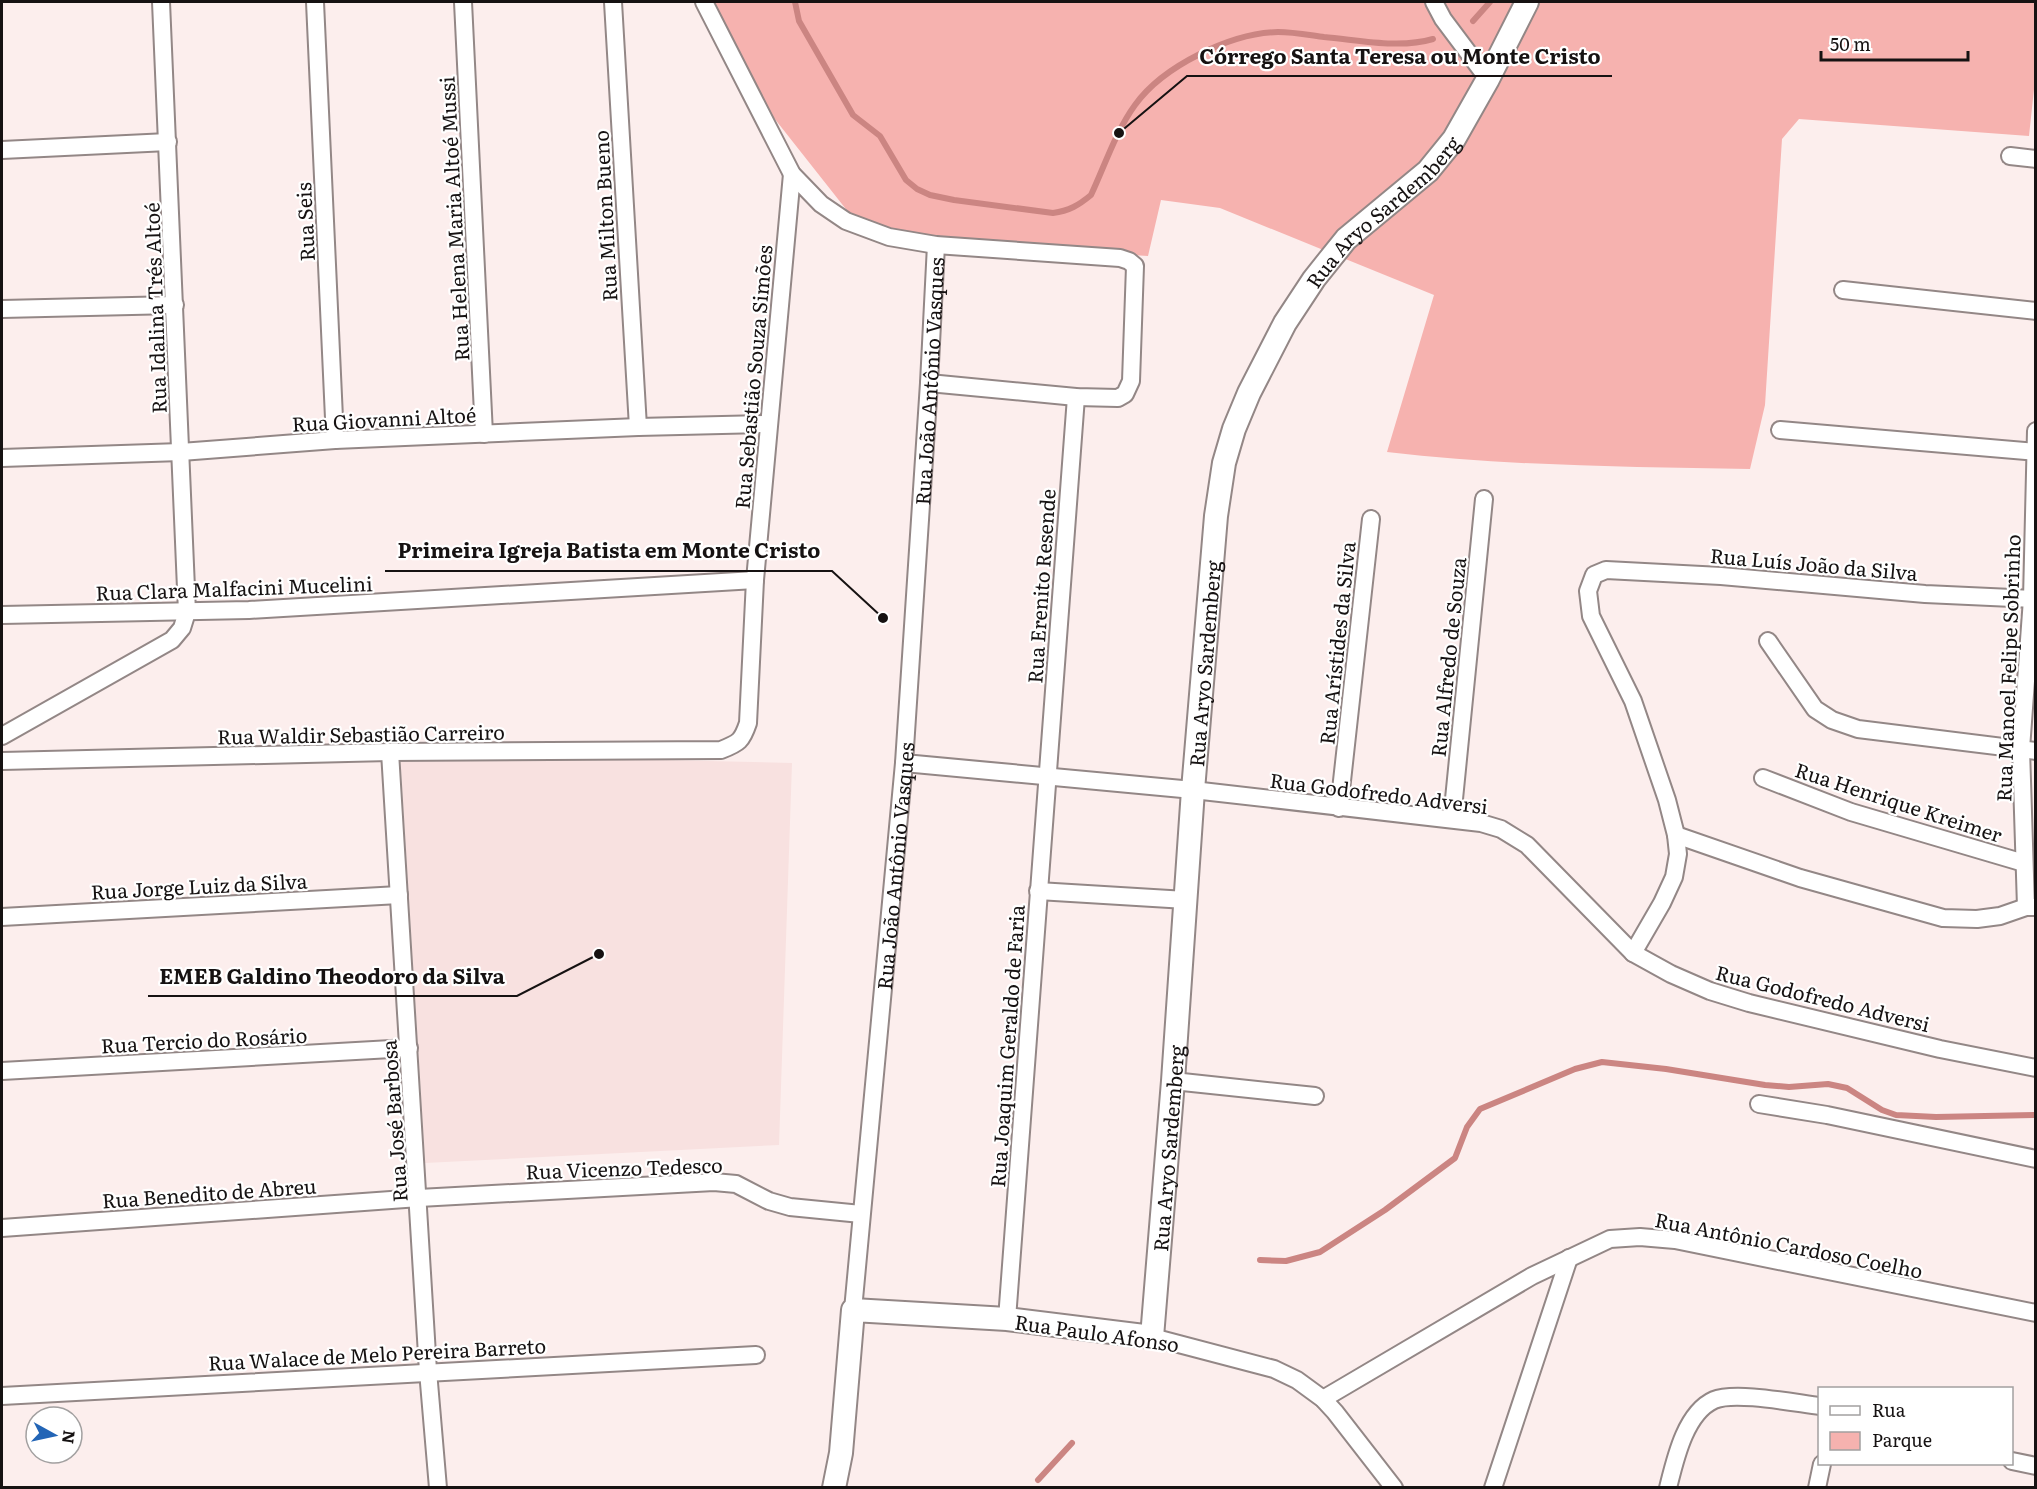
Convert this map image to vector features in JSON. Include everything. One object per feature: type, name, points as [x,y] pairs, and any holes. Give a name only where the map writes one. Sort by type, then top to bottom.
[{"type":"street","name":"Rua Idalina Trés Altoé","points":[[161,2],[187,612]]},
{"type":"street","name":"Rua Seis","points":[[315,2],[335,440]]},
{"type":"street","name":"Rua Helena Maria Altoé Mussi","points":[[463,2],[484,434]]},
{"type":"street","name":"Rua Milton Bueno","points":[[613,2],[638,427]]},
{"type":"street","points":[[704,2],[792,174],[821,204],[846,221],[889,237],[936,245],[1120,258],[1136,266],[1131,381],[1125,394],[1118,398],[1076,397],[929,383]]},
{"type":"street","points":[[1434,2],[1443,19],[1488,79]]},
{"type":"street","name":"Rua Aryo Sardemberg","points":[[1152,1337],[1173,1081],[1193,790],[1216,516],[1224,463],[1234,429],[1249,393],[1285,323],[1314,279],[1346,239],[1428,171],[1454,139],[1527,2]]},
{"type":"street","points":[[2,150],[168,142]]},
{"type":"street","points":[[2010,156],[2036,159]]},
{"type":"street","name":"Rua Sebastião Souza Simões","points":[[722,750],[736,745],[743,738],[748,723],[755,580],[792,174]]},
{"type":"street","name":"Rua João Antônio Vasques","points":[[834,1488],[841,1453],[861,1214],[904,763],[936,245]]},
{"type":"street","points":[[1842,290],[2036,311]]},
{"type":"street","points":[[2,309],[175,305]]},
{"type":"street","name":"Rua Erenito Resende","points":[[1047,777],[1076,397]]},
{"type":"street","name":"Rua Giovanni Altoé","points":[[2,458],[181,452],[335,440],[638,427],[768,424]]},
{"type":"street","points":[[1780,430],[2035,452]]},
{"type":"street","name":"Rua Manoel Felipe Sobrinho","points":[[2031,907],[2024,863],[2034,599],[2036,431]]},
{"type":"street","name":"Rua Alfredo de Souza","points":[[1452,819],[1484,499]]},
{"type":"street","name":"Rua Arístides da Silva","points":[[1339,808],[1371,519]]},
{"type":"street","name":"Rua Luís João da Silva","points":[[1676,835],[1667,800],[1633,701],[1591,616],[1588,591],[1594,575],[1606,570],[1721,576],[1925,594],[2034,599]]},
{"type":"street","name":"Rua Clara Malfacini Mucelini","points":[[2,615],[187,612],[755,580]]},
{"type":"street","points":[[2,736],[172,640],[182,628],[187,612]]},
{"type":"street","points":[[1768,641],[1815,708],[1833,720],[1858,729],[2028,750]]},
{"type":"street","name":"Rua Waldir Sebastião Carreiro","points":[[2,761],[390,752],[722,750]]},
{"type":"street","name":"Rua José Barbosa","points":[[390,752],[438,1488]]},
{"type":"street","name":"Rua Godofredo Adversi","points":[[904,763],[1193,790],[1481,823],[1501,830],[1527,845],[1633,953],[1671,974],[1710,991],[1749,1003],[1940,1049],[2036,1068]]},
{"type":"street","name":"Rua Joaquim Geraldo de Faria","points":[[1007,1319],[1047,777]]},
{"type":"street","name":"Rua Henrique Kreimer","points":[[1763,778],[1851,812],[2024,863]]},
{"type":"street","points":[[1633,953],[1674,877],[1678,854],[1676,835],[1800,878],[1943,918],[1977,919],[2000,916],[2031,907]]},
{"type":"street","points":[[1038,891],[1186,900]]},
{"type":"street","name":"Rua Jorge Luiz da Silva","points":[[2,917],[399,895]]},
{"type":"street","name":"Rua Tercio do Rosário","points":[[2,1071],[409,1048]]},
{"type":"street","points":[[1173,1081],[1315,1096]]},
{"type":"street","points":[[1759,1104],[1827,1115],[2036,1159]]},
{"type":"street","name":"Rua Vicenzo Tedesco","points":[[419,1198],[714,1182],[736,1184],[770,1201],[790,1207],[861,1214]]},
{"type":"street","name":"Rua Benedito de Abreu","points":[[2,1228],[419,1198]]},
{"type":"street","name":"Rua Antônio Cardoso Coelho","points":[[1323,1399],[1532,1276],[1610,1239],[1640,1237],[1675,1240],[2036,1313]]},
{"type":"street","points":[[1493,1488],[1569,1258]]},
{"type":"street","name":"Rua Paulo Afonso","points":[[854,1310],[1007,1319],[1152,1337],[1274,1369],[1297,1380],[1323,1399],[1394,1488]]},
{"type":"street","name":"Rua Walace de Melo Pereira Barreto","points":[[2,1396],[756,1355]]},
{"type":"street","points":[[1668,1488],[1678,1450],[1694,1416],[1714,1400],[1736,1396],[1818,1406]]},
{"type":"street","points":[[2013,1461],[2036,1466]]},
{"type":"street","points":[[1817,1488],[1822,1465]]},
{"type":"shaded area","points":[[400,754],[792,763],[779,1145],[425,1163]]},
{"type":"green space","points":[[711,2],[2035,2],[2035,80],[2029,136],[1799,119],[1782,139],[1765,405],[1750,469],[1523,463],[1387,452],[1434,295],[1220,208],[1161,200],[1148,256],[956,244],[911,236],[849,213],[752,90]]},
{"type":"waterway","points":[[795,2],[799,21],[853,115],[880,136],[906,180],[917,189],[930,195],[954,200],[1053,213],[1074,207],[1091,195],[1116,137],[1135,105],[1163,77],[1199,54],[1240,38],[1278,32],[1393,44],[1433,39]]},
{"type":"waterway","points":[[1473,21],[1490,2]]},
{"type":"waterway","points":[[1260,1260],[1286,1261],[1320,1252],[1385,1210],[1455,1158],[1467,1127],[1480,1109],[1575,1069],[1602,1062],[1666,1069],[1765,1085],[1789,1087],[1828,1084],[1847,1088],[1882,1110],[1896,1115],[1936,1117],[2036,1115]]},
{"type":"waterway","points":[[1038,1480],[1072,1443]]},
{"type":"place","name":"Córrego Santa Teresa ou Monte Cristo","points":[[1119,133]]},
{"type":"place","name":"Primeira Igreja Batista em Monte Cristo","points":[[883,618]]},
{"type":"place","name":"EMEB Galdino Theodoro da Silva","points":[[599,954]]}]
